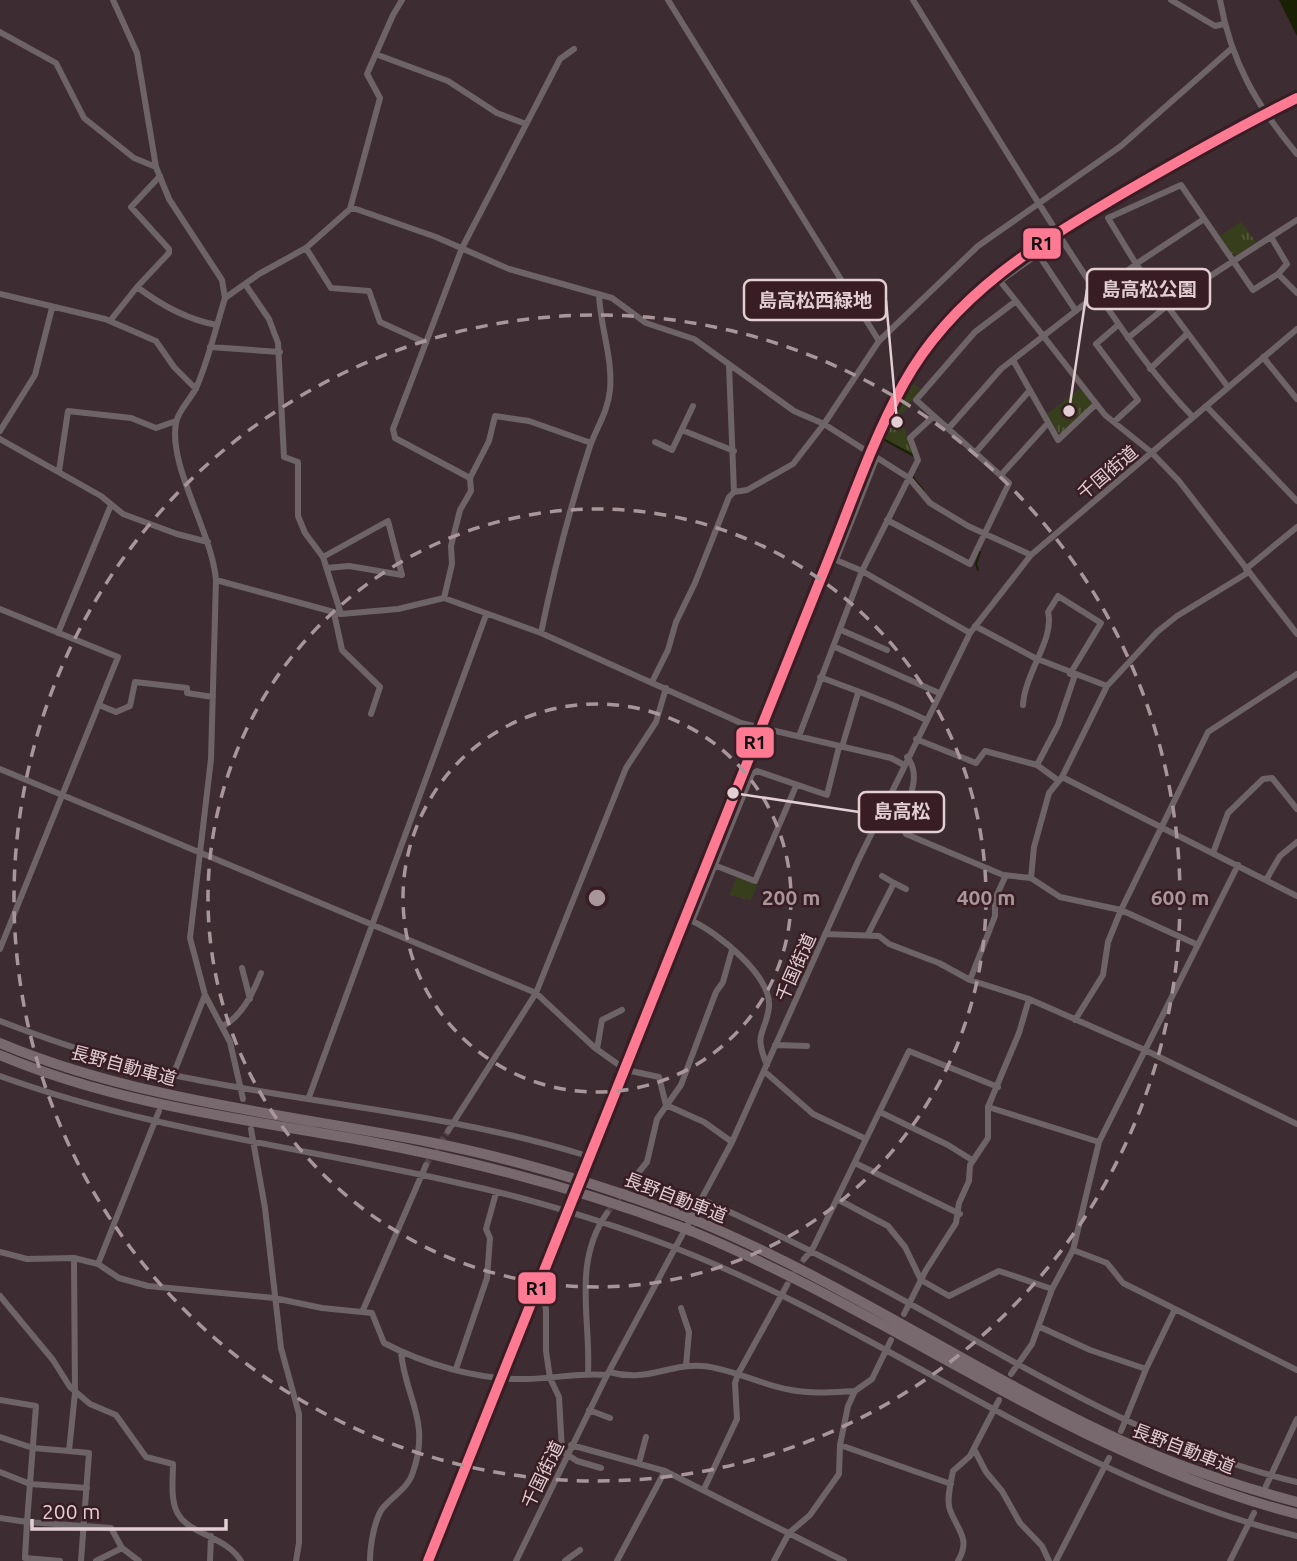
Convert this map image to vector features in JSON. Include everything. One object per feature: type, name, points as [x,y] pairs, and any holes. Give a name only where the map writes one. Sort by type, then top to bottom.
[{"type":"highway","name":"長野自動車道","points":[[0,1043],[78,1070],[155,1091],[472,1151],[681,1221],[830,1283],[1103,1432],[1205,1475],[1297,1502]]},
{"type":"highway","name":"長野自動車道","points":[[0,1055],[85,1084],[152,1102],[571,1183]]},
{"type":"highway","name":"長野自動車道","points":[[694,1226],[824,1292],[1099,1442],[1200,1485],[1297,1514]]},
{"type":"street","points":[[113,0],[137,53],[156,167],[169,199],[222,281],[225,298],[196,389],[176,421],[180,467],[208,542],[216,580],[211,759],[190,938],[205,995],[223,1026],[243,1099]]},
{"type":"street","points":[[350,209],[380,98],[368,74],[402,0]]},
{"type":"street","points":[[668,0],[734,102],[879,341]]},
{"type":"street","points":[[913,0],[1038,203],[1118,325],[1150,369],[1193,417]]},
{"type":"street","points":[[1171,0],[1215,26],[1224,24]]},
{"type":"street","points":[[1220,0],[1231,49],[1257,102],[1297,154]]},
{"type":"street","points":[[0,32],[56,63],[84,118],[134,158],[156,167]]},
{"type":"street","points":[[470,478],[395,438],[393,429],[462,248],[560,59],[575,49]]},
{"type":"street","points":[[652,682],[668,650],[676,622],[695,583],[729,497],[734,492],[747,491],[757,482],[788,470],[824,424],[879,341],[978,246],[1121,146],[1231,49]]},
{"type":"street","points":[[378,55],[448,81],[497,113],[526,124]]},
{"type":"street","points":[[110,321],[169,253],[169,249],[131,207],[160,176]]},
{"type":"street","points":[[1228,387],[1136,264],[1108,218],[1181,185],[1253,290],[1278,274],[1287,264],[1271,237]]},
{"type":"street","points":[[225,298],[306,248],[350,209],[356,208],[462,248],[509,269],[612,298],[646,323],[670,328],[694,339],[794,411],[824,424],[909,478],[930,503],[1031,555]]},
{"type":"street","points":[[948,429],[1013,360],[1136,264],[1204,219]]},
{"type":"street","points":[[1128,338],[1167,305],[1297,220]]},
{"type":"street","points":[[306,248],[331,288],[369,290],[380,322],[426,343]]},
{"type":"street","points":[[1076,311],[1038,254],[1000,281],[1097,404],[1179,481],[1297,634]]},
{"type":"street","points":[[1278,274],[1297,293]]},
{"type":"street","points":[[245,284],[269,319],[279,352],[284,457],[298,463],[299,516],[305,533],[323,557],[327,568],[342,650],[380,687],[371,714]]},
{"type":"street","points":[[137,287],[164,305],[197,321],[217,325]]},
{"type":"street","points":[[0,293],[110,321],[161,344],[174,367],[196,389]]},
{"type":"street","points":[[541,633],[552,579],[591,443],[605,412],[610,391],[606,343],[600,323],[600,294]]},
{"type":"street","points":[[887,520],[970,564],[1008,490],[1009,483],[916,400],[975,332],[1016,301]]},
{"type":"street","points":[[0,431],[35,375],[52,308]]},
{"type":"street","points":[[1114,422],[1138,400],[1096,344],[1118,325]]},
{"type":"street","name":"千国街道","points":[[518,1560],[565,1456],[732,1142],[916,739],[970,633],[1031,555],[1297,329]]},
{"type":"street","points":[[1150,369],[1187,334]]},
{"type":"street","points":[[210,347],[279,352]]},
{"type":"street","points":[[1263,357],[1297,399]]},
{"type":"street","points":[[1013,360],[1058,440],[1097,404]]},
{"type":"street","points":[[730,366],[734,492]]},
{"type":"street","points":[[975,453],[1030,390]]},
{"type":"street","points":[[655,442],[672,450],[693,406]]},
{"type":"street","points":[[1206,406],[1297,501]]},
{"type":"street","points":[[59,471],[68,411],[131,418],[156,428],[176,421]]},
{"type":"street","points":[[444,598],[452,564],[451,546],[460,510],[471,491],[470,478],[489,441],[495,416],[529,421],[591,443]]},
{"type":"street","points":[[799,736],[820,677],[835,648],[862,571],[918,456],[910,438],[934,416]]},
{"type":"street","points":[[1001,475],[1048,423]]},
{"type":"street","points":[[682,430],[734,451]]},
{"type":"street","points":[[0,439],[59,471],[135,519],[208,542]]},
{"type":"street","points":[[876,459],[836,560],[862,571],[970,633]]},
{"type":"street","points":[[58,633],[111,505]]},
{"type":"street","points":[[323,557],[388,521],[402,575],[349,566],[327,568]]},
{"type":"street","points":[[1031,878],[1034,847],[1049,793],[1061,779],[1107,686],[1157,632],[1247,571],[1297,527]]},
{"type":"street","points":[[216,580],[337,614],[398,609],[444,598],[541,633],[741,723],[906,761],[914,766],[915,778],[901,829],[906,834],[1006,876],[1031,878],[1060,897],[1121,910],[1198,945]]},
{"type":"street","points":[[1023,705],[1035,658],[1048,637],[1051,623],[1048,612],[1058,596],[1101,623],[1073,674],[1058,725],[1037,765]]},
{"type":"street","points":[[0,609],[118,657],[0,949]]},
{"type":"street","points":[[309,1097],[486,615]]},
{"type":"street","points":[[975,626],[1035,658],[1107,686]]},
{"type":"street","points":[[841,630],[887,650]]},
{"type":"street","points":[[835,648],[939,692]]},
{"type":"street","points":[[1075,1020],[1103,975],[1108,942],[1121,910],[1208,732],[1297,674]]},
{"type":"street","points":[[820,677],[858,693],[895,704],[926,720]]},
{"type":"street","points":[[99,705],[116,712],[130,706],[135,681],[187,688],[187,693],[213,697]]},
{"type":"street","points":[[448,1131],[536,993],[626,768],[656,722],[666,688]]},
{"type":"street","points":[[858,693],[827,795],[757,771],[752,774],[692,921],[711,929],[759,978],[769,1006],[759,1039],[765,1068],[813,1114],[866,1139]]},
{"type":"street","points":[[916,739],[975,764],[985,751],[1037,765],[1297,896]]},
{"type":"street","points":[[0,769],[536,993],[597,1049],[629,1071],[659,1077],[666,1105]]},
{"type":"street","points":[[1213,853],[1228,813],[1263,779],[1272,778],[1297,809]]},
{"type":"street","points":[[714,865],[755,881],[796,786]]},
{"type":"street","points":[[1266,880],[1280,856],[1297,842]]},
{"type":"street","points":[[1011,1374],[1032,1344],[1052,1289],[1073,1250],[1099,1142],[1238,865]]},
{"type":"street","points":[[882,876],[906,889]]},
{"type":"street","points":[[970,979],[995,916],[995,900],[1006,876]]},
{"type":"street","points":[[868,934],[894,883]]},
{"type":"street","points":[[825,934],[868,934],[970,979],[1029,999],[1145,1050],[1297,1124]]},
{"type":"street","points":[[630,1184],[647,1162],[652,1133],[666,1105],[681,1085],[716,992],[723,982],[733,950]]},
{"type":"street","points":[[242,968],[250,999]]},
{"type":"street","points":[[223,1026],[233,1021],[250,999],[261,973]]},
{"type":"street","points":[[169,1085],[205,995]]},
{"type":"street","points":[[904,1314],[960,1214],[959,1203],[969,1181],[972,1160],[986,1144],[988,1107],[998,1087],[1029,999]]},
{"type":"street","points":[[597,1049],[602,1020],[622,1010]]},
{"type":"street","points":[[0,1021],[80,1051],[173,1075],[454,1121],[580,1154]]},
{"type":"street","points":[[775,1045],[807,1046]]},
{"type":"street","points":[[804,1259],[812,1250],[909,1051],[998,1087]]},
{"type":"street","points":[[0,1076],[72,1101],[155,1123],[496,1193],[675,1248],[780,1293],[1103,1468],[1186,1503],[1248,1524],[1297,1536]]},
{"type":"street","points":[[666,1105],[704,1122],[732,1142]]},
{"type":"street","points":[[988,1107],[1099,1142]]},
{"type":"street","points":[[98,1264],[159,1111]]},
{"type":"street","points":[[880,1112],[948,1145],[972,1160]]},
{"type":"street","points":[[251,1129],[268,1231],[281,1348],[299,1414],[299,1543],[296,1561]]},
{"type":"street","points":[[855,1163],[960,1214]]},
{"type":"street","points":[[363,1310],[426,1165]]},
{"type":"street","points":[[456,1369],[486,1278],[490,1238],[486,1230],[496,1193]]},
{"type":"street","points":[[701,1199],[812,1250],[1018,1364],[1127,1420],[1212,1457],[1297,1482]]},
{"type":"street","points":[[837,1199],[888,1226],[905,1247],[921,1280],[949,1296],[999,1271],[1052,1289]]},
{"type":"street","points":[[588,1373],[590,1347],[585,1336],[584,1308],[586,1266],[600,1223],[607,1213]]},
{"type":"street","points":[[1073,1250],[1107,1263],[1123,1283],[1297,1370]]},
{"type":"street","points":[[0,1252],[27,1259],[74,1258],[98,1264],[119,1278],[148,1286],[274,1297],[322,1308],[363,1310],[372,1313],[384,1343],[401,1352],[456,1369],[503,1377],[550,1378],[588,1373],[634,1377],[686,1366],[704,1366],[792,1390],[855,1391]]},
{"type":"street","points":[[69,1451],[75,1393],[74,1258]]},
{"type":"street","points":[[542,1284],[550,1378],[559,1397],[559,1426],[565,1456],[601,1468]]},
{"type":"street","points":[[704,1489],[737,1419],[735,1383],[738,1374],[780,1293],[787,1285]]},
{"type":"street","points":[[0,1296],[53,1360],[75,1393],[90,1404],[116,1415],[146,1457],[173,1464],[173,1500],[178,1515],[234,1550],[241,1561]]},
{"type":"street","points":[[681,1308],[689,1332],[686,1366]]},
{"type":"street","points":[[1121,1431],[1146,1369],[1175,1309]]},
{"type":"street","points":[[1040,1327],[1090,1350],[1146,1369]]},
{"type":"street","points":[[774,1561],[789,1532],[810,1515],[839,1474],[848,1406],[855,1391],[872,1379],[891,1339]]},
{"type":"street","points":[[370,1561],[381,1510],[409,1482],[418,1445],[419,1420],[414,1395],[403,1370],[401,1352]]},
{"type":"street","points":[[0,1400],[36,1406],[25,1558],[67,1561]]},
{"type":"street","points":[[958,1561],[964,1550],[964,1535],[949,1508],[953,1471],[974,1449],[999,1401]]},
{"type":"street","points":[[589,1410],[610,1418]]},
{"type":"street","points":[[1266,1486],[1297,1419]]},
{"type":"street","points":[[0,1437],[33,1448],[89,1453],[81,1561]]},
{"type":"street","points":[[639,1464],[646,1437]]},
{"type":"street","points":[[571,1445],[665,1471],[844,1561]]},
{"type":"street","points":[[841,1445],[951,1484]]},
{"type":"street","points":[[974,1449],[1020,1523],[1042,1546],[1049,1561]]},
{"type":"street","points":[[1056,1561],[1109,1458]]},
{"type":"street","points":[[617,1561],[665,1471]]},
{"type":"street","points":[[0,1472],[30,1484],[86,1488]]},
{"type":"street","points":[[1230,1561],[1254,1513]]},
{"type":"street","points":[[0,1518],[111,1528],[122,1548],[139,1561]]},
{"type":"street","points":[[210,1561],[211,1536]]},
{"type":"street","points":[[96,1561],[122,1548]]},
{"type":"street","points":[[565,1561],[578,1551],[580,1561]]},
{"type":"green space","points":[[1241,222],[1256,242],[1237,255],[1231,254],[1220,236]]},
{"type":"green space","points":[[912,382],[920,389],[900,417],[914,455],[885,439]]},
{"type":"green space","points":[[1081,388],[1091,402],[1090,407],[1059,434],[1047,414]]},
{"type":"green space","points":[[737,877],[757,885],[751,900],[729,895]]},
{"type":"shaded area","points":[[1279,0],[1297,0],[1297,36]]},
{"type":"waterway","points":[[896,411],[883,439],[914,456]]},
{"type":"waterway","points":[[912,476],[923,490]]},
{"type":"waterway","points":[[977,550],[980,552],[976,564],[978,570]]},
{"type":"tunnel","points":[[426,1165],[448,1131]]},
{"type":"tunnel","points":[[607,1213],[630,1183]]},
{"type":"tunnel","points":[[787,1285],[804,1259]]},
{"type":"transit line","name":"R1","points":[[428,1561],[860,479],[880,430],[904,383],[924,351],[948,322],[973,296],[1030,251],[1146,180],[1297,98]]},
{"type":"place","name":"島高松公園","points":[[1069,411]]},
{"type":"place","name":"島高松西緑地","points":[[897,422]]},
{"type":"place","name":"島高松","points":[[733,793]]}]
